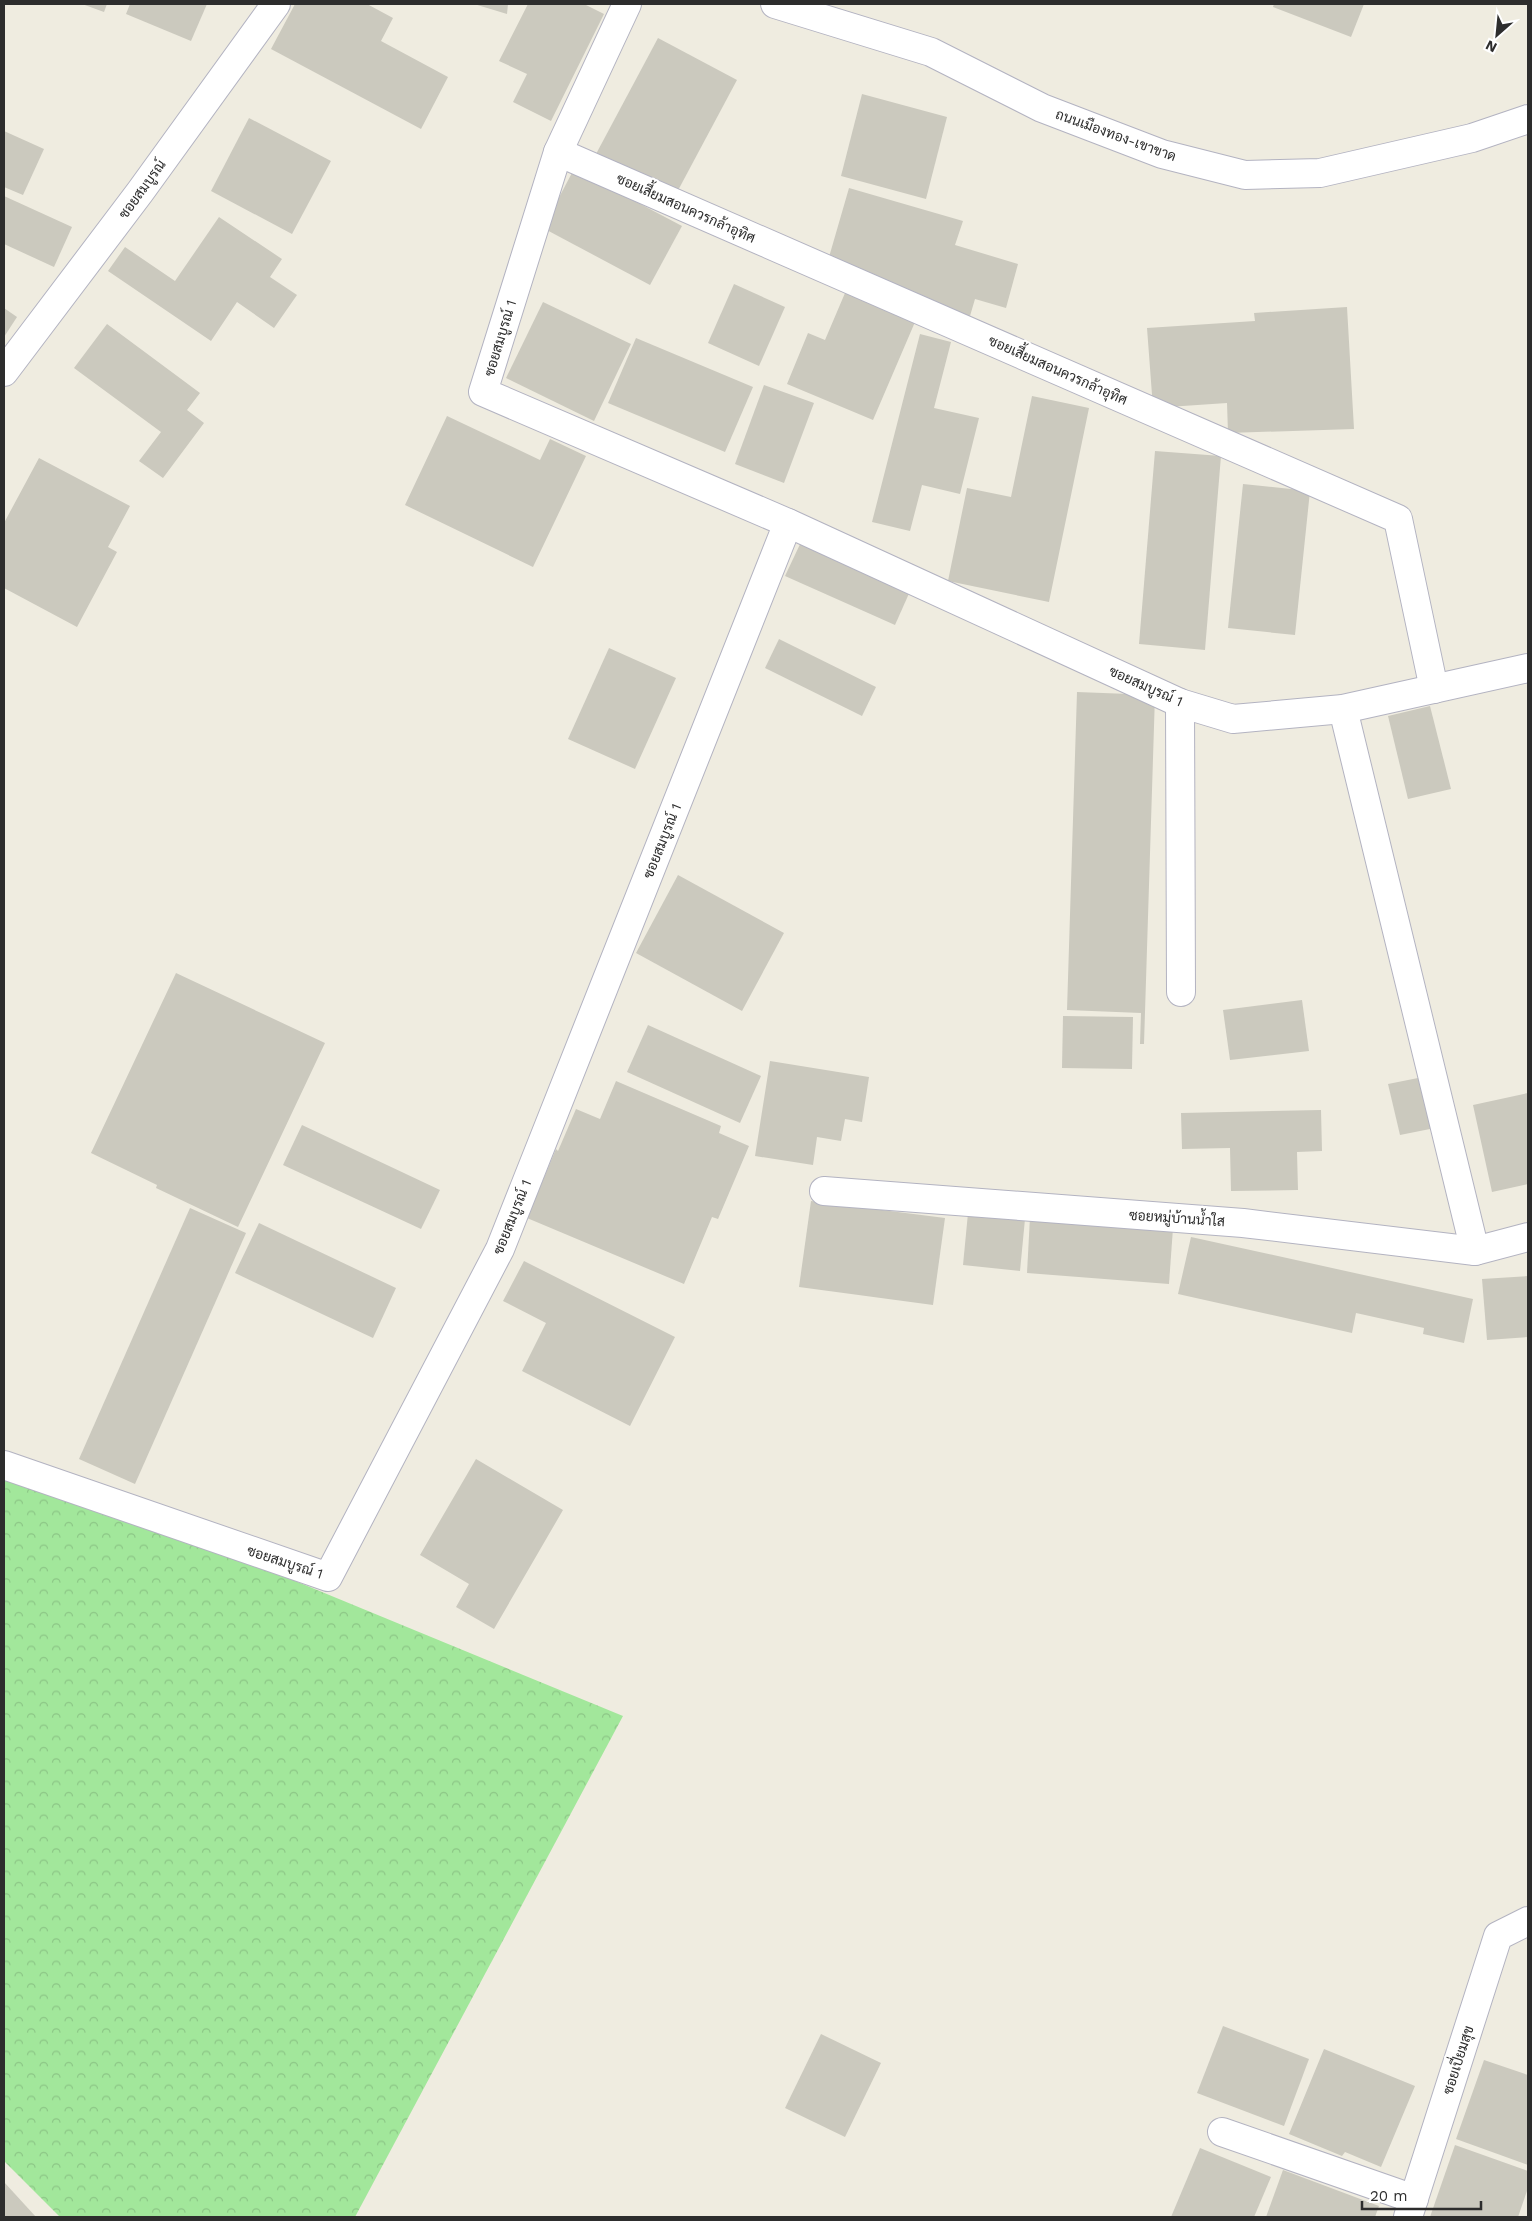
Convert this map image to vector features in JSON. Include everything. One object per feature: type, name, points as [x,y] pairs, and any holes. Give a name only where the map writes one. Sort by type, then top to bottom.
[{"type":"street","name":"ซอยสมบูรณ์","points":[[4,372],[140,192],[276,4]]},
{"type":"street","name":"ซอยสมบูรณ์ 1","points":[[627,4],[558,152],[483,392],[788,523],[1180,703],[1233,719],[1343,710],[1528,668]]},
{"type":"street","name":"ถนนเมืองทอง-เขาขาด","points":[[775,4],[931,52],[1042,108],[1162,154],[1245,175],[1320,173],[1472,138],[1528,119]]},
{"type":"street","name":"ซอยเสี้ยมสอนควรกล้าอุทิศ","points":[[558,152],[1398,519],[1434,689]]},
{"type":"street","name":"ซอยสมบูรณ์ 1","points":[[4,1466],[328,1577],[500,1249],[788,523]]},
{"type":"street","points":[[1180,703],[1180,992]]},
{"type":"street","points":[[1343,710],[1475,1251]]},
{"type":"street","name":"ซอยหมู่บ้านน้ำใส","points":[[824,1191],[1243,1223],[1475,1251],[1528,1237]]},
{"type":"street","name":"ซอยเปี่ยมสุข","points":[[1411,2208],[1498,1936],[1528,1921]]},
{"type":"street","points":[[1222,2132],[1411,2208]]},
{"type":"green space","points":[[4,1461],[623,1716],[355,2217],[60,2217],[4,2161]]},
{"type":"building","points":[[82,4],[107,4],[104,12]]},
{"type":"building","points":[[130,4],[207,4],[191,41],[126,14]]},
{"type":"building","points":[[295,4],[367,4],[393,18],[381,41],[448,77],[421,129],[271,49]]},
{"type":"building","points":[[474,4],[508,4],[507,14]]},
{"type":"building","points":[[528,4],[584,4],[604,14],[551,121],[513,102],[527,74],[499,61]]},
{"type":"building","points":[[1274,4],[1364,4],[1351,37],[1273,7]]},
{"type":"building","points":[[658,38],[737,80],[675,196],[596,154]]},
{"type":"building","points":[[862,94],[947,117],[926,199],[841,176]]},
{"type":"building","points":[[249,118],[331,161],[292,234],[211,191]]},
{"type":"building","points":[[4,131],[44,149],[23,195],[4,187]]},
{"type":"building","points":[[574,169],[682,226],[650,285],[543,228]]},
{"type":"building","points":[[849,188],[963,221],[955,245],[1018,264],[1006,308],[975,299],[970,316],[905,297],[908,289],[827,264]]},
{"type":"building","points":[[4,196],[72,227],[54,267],[4,244]]},
{"type":"building","points":[[219,217],[282,259],[270,277],[297,295],[274,328],[237,302],[211,341],[108,271],[125,247],[175,281]]},
{"type":"building","points":[[734,284],[785,307],[759,366],[708,343]]},
{"type":"building","points":[[848,286],[918,315],[873,420],[787,384],[808,333],[825,340]]},
{"type":"building","points":[[543,302],[631,344],[594,421],[506,378]]},
{"type":"building","points":[[1347,307],[1354,429],[1228,433],[1227,403],[1153,408],[1147,328],[1255,321],[1254,313]]},
{"type":"building","points":[[4,308],[17,317],[4,337]]},
{"type":"building","points":[[107,324],[200,393],[187,410],[204,423],[163,478],[139,461],[161,432],[74,368]]},
{"type":"building","points":[[920,334],[951,342],[934,408],[979,418],[960,494],[922,485],[910,531],[872,522]]},
{"type":"building","points":[[636,338],[753,387],[725,452],[608,403]]},
{"type":"building","points":[[764,385],[814,403],[784,483],[735,464]]},
{"type":"building","points":[[1032,396],[1089,408],[1049,602],[948,581],[967,488],[1011,497]]},
{"type":"building","points":[[447,416],[540,460],[550,439],[586,456],[533,567],[405,505]]},
{"type":"building","points":[[1155,451],[1221,456],[1205,650],[1139,644]]},
{"type":"building","points":[[39,458],[130,506],[108,547],[117,552],[77,627],[4,588],[4,523]]},
{"type":"building","points":[[1243,484],[1310,491],[1295,635],[1228,628]]},
{"type":"building","points":[[802,540],[911,589],[895,625],[785,576]]},
{"type":"building","points":[[779,639],[876,687],[862,716],[765,668]]},
{"type":"building","points":[[609,648],[676,678],[635,769],[568,739]]},
{"type":"building","points":[[1077,692],[1155,695],[1144,1044],[1140,1044],[1141,1013],[1067,1010]]},
{"type":"building","points":[[1430,706],[1451,789],[1408,799],[1388,716]]},
{"type":"building","points":[[678,875],[784,933],[742,1011],[636,953]]},
{"type":"building","points":[[176,973],[325,1043],[238,1227],[156,1188],[157,1185],[91,1153]]},
{"type":"building","points":[[1302,1000],[1309,1051],[1230,1060],[1223,1010]]},
{"type":"building","points":[[1063,1016],[1133,1017],[1132,1069],[1062,1068]]},
{"type":"building","points":[[648,1025],[761,1076],[740,1123],[627,1072]]},
{"type":"building","points":[[770,1061],[869,1077],[862,1122],[845,1119],[841,1141],[817,1137],[813,1165],[755,1156]]},
{"type":"building","points":[[1423,1077],[1435,1128],[1400,1135],[1388,1084]]},
{"type":"building","points":[[616,1081],[721,1126],[719,1133],[749,1146],[718,1219],[712,1217],[684,1284],[527,1218],[556,1149],[558,1151],[576,1109],[600,1119]]},
{"type":"building","points":[[1528,1093],[1528,1184],[1492,1192],[1473,1105]]},
{"type":"building","points":[[1321,1110],[1322,1151],[1297,1152],[1298,1190],[1231,1191],[1230,1148],[1182,1149],[1181,1113]]},
{"type":"building","points":[[302,1125],[440,1190],[421,1229],[283,1165]]},
{"type":"building","points":[[811,1201],[945,1218],[933,1305],[799,1287]]},
{"type":"building","points":[[190,1208],[246,1233],[135,1484],[79,1459]]},
{"type":"building","points":[[968,1213],[1025,1219],[1020,1271],[963,1265]]},
{"type":"building","points":[[1030,1217],[1173,1228],[1169,1284],[1027,1273]]},
{"type":"building","points":[[259,1223],[396,1288],[373,1338],[235,1273]]},
{"type":"building","points":[[1191,1237],[1473,1299],[1464,1343],[1423,1334],[1424,1328],[1356,1313],[1352,1333],[1178,1294]]},
{"type":"building","points":[[524,1261],[675,1337],[630,1426],[522,1371],[546,1323],[503,1301]]},
{"type":"building","points":[[1528,1276],[1528,1337],[1487,1340],[1482,1279]]},
{"type":"building","points":[[476,1459],[563,1510],[494,1629],[456,1607],[469,1584],[420,1555]]},
{"type":"building","points":[[1223,2026],[1309,2059],[1284,2126],[1197,2093]]},
{"type":"building","points":[[821,2034],[881,2063],[845,2137],[785,2108]]},
{"type":"building","points":[[1324,2049],[1415,2086],[1381,2167],[1345,2152],[1342,2156],[1289,2134]]},
{"type":"building","points":[[1484,2060],[1528,2075],[1528,2165],[1456,2139]]},
{"type":"building","points":[[1455,2145],[1528,2171],[1528,2188],[1518,2217],[1430,2217]]},
{"type":"building","points":[[1200,2148],[1271,2177],[1254,2217],[1171,2217]]},
{"type":"building","points":[[1283,2170],[1379,2206],[1375,2217],[1266,2217]]},
{"type":"building","points":[[4,2182],[36,2217],[4,2217]]}]
